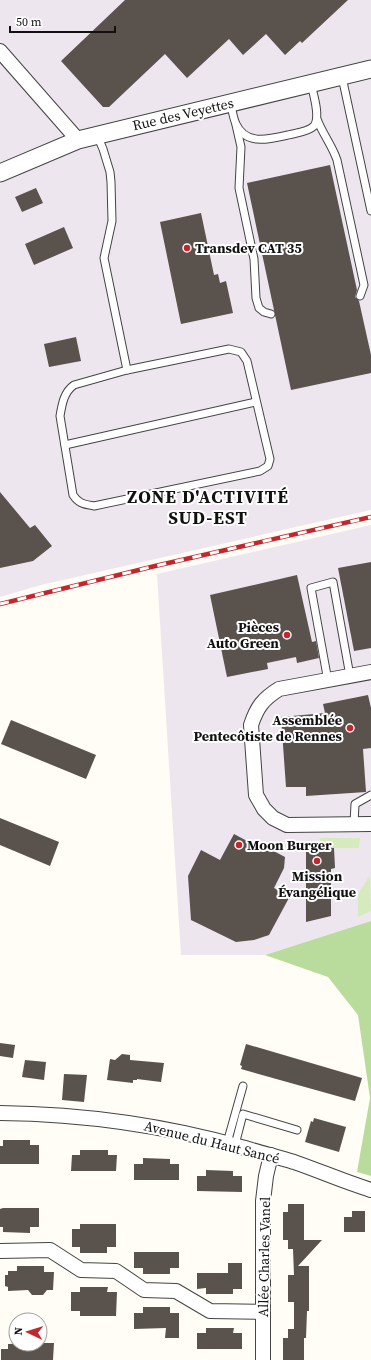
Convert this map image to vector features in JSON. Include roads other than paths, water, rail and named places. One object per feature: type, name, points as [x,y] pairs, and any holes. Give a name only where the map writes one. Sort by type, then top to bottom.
[{"type":"street","points":[[0,52],[78,140]]},
{"type":"street","name":"Rue des Veyettes","points":[[0,173],[78,140],[371,69]]},
{"type":"street","points":[[371,672],[279,689],[267,696],[261,703],[254,714],[251,725],[256,795],[264,810],[273,818],[286,824],[371,824]]},
{"type":"street","name":"Avenue du Haut Sancé","points":[[0,1113],[42,1114],[104,1119],[182,1132],[294,1162],[345,1182],[371,1190]]},
{"type":"street","name":"Allée Charles Vanel","points":[[263,1360],[263,1201],[266,1176],[271,1155]]},
{"type":"street","points":[[0,1251],[50,1250],[81,1270],[116,1271],[144,1290],[176,1291],[210,1311],[263,1312]]},
{"type":"lane","points":[[342,76],[371,211]]},
{"type":"lane","points":[[311,84],[317,110],[317,118],[337,160],[364,284],[360,296]]},
{"type":"lane","points":[[231,103],[241,147],[240,188],[254,259],[256,298],[259,308],[264,312],[271,314]]},
{"type":"lane","points":[[236,125],[245,135],[258,140],[266,140],[307,130],[314,125],[317,118]]},
{"type":"lane","points":[[96,135],[103,149],[110,172],[112,221],[104,258],[127,370]]},
{"type":"lane","points":[[229,349],[241,352],[247,361],[256,402],[270,459],[268,466],[260,471],[94,506],[77,501],[73,495],[60,416],[62,403],[68,389],[74,385],[127,370],[229,349]]},
{"type":"lane","points":[[65,445],[256,402]]},
{"type":"lane","points":[[328,681],[311,588],[333,582],[350,676]]},
{"type":"lane","points":[[354,824],[355,804],[371,795]]},
{"type":"lane","points":[[231,1144],[244,1086]]},
{"type":"lane","points":[[231,1144],[243,1114],[297,1130]]},
{"type":"railway","points":[[0,604],[155,566],[371,517]]},
{"type":"place","name":"Transdev CAT 35","points":[[187,248]]},
{"type":"place","name":"Pièces Auto Green","points":[[287,635]]},
{"type":"place","name":"Assemblée Pentecôtiste de Rennes","points":[[350,728]]},
{"type":"place","name":"Moon Burger","points":[[239,845]]},
{"type":"place","name":"Mission Évangélique","points":[[317,861]]},
{"type":"district","name":"ZONE D'ACTIVITÉ SUD-EST","points":[[208,507]]}]
